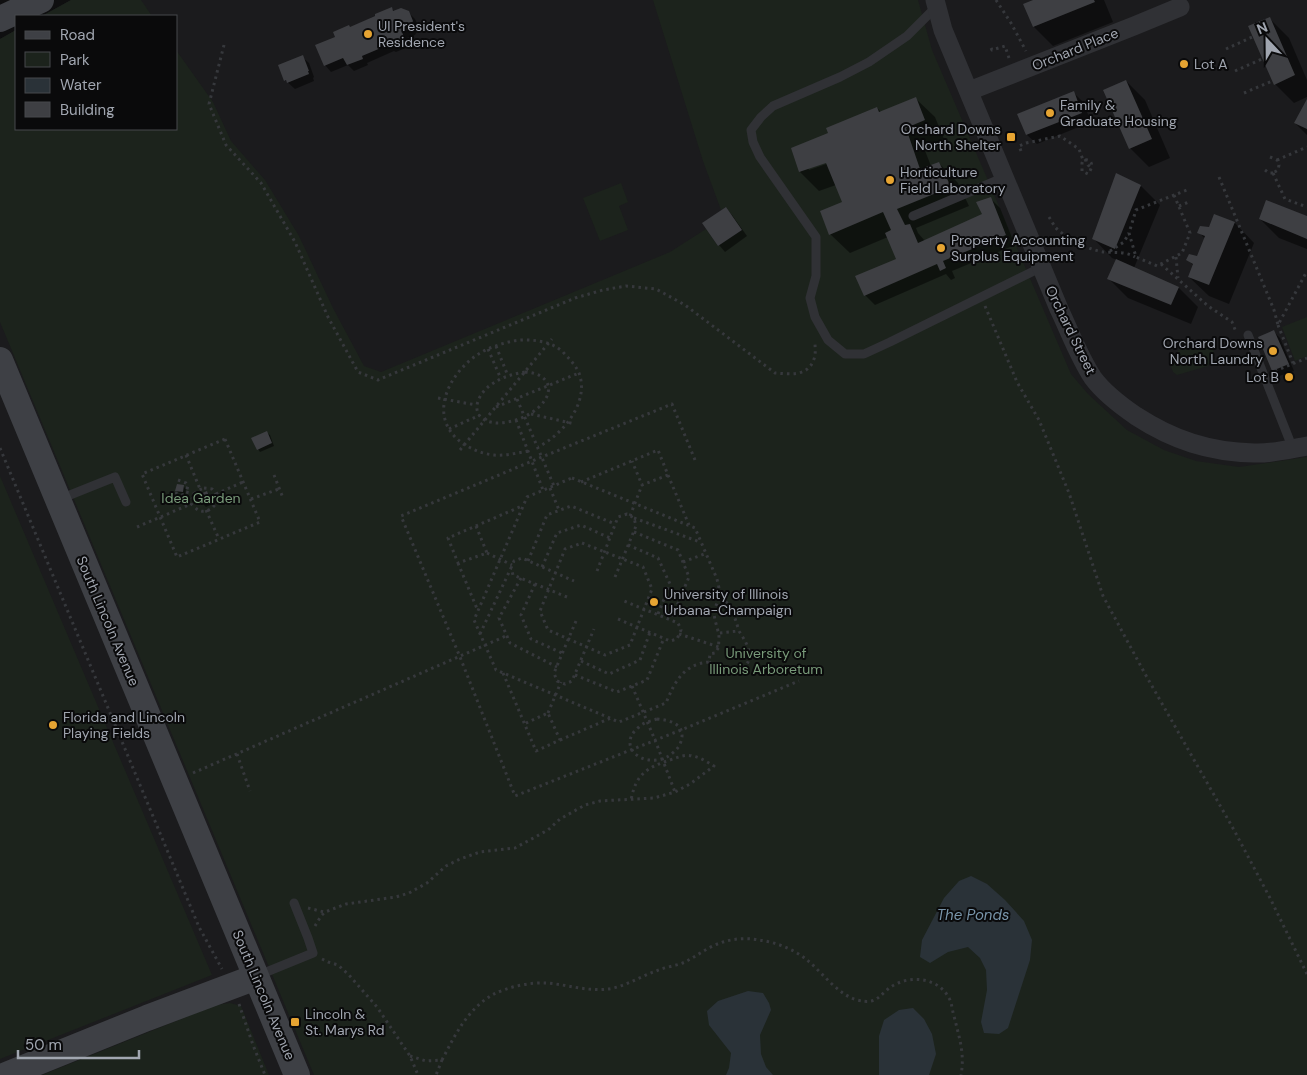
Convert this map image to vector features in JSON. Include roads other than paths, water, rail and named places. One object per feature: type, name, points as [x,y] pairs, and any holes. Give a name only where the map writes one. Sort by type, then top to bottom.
[{"type":"main road","points":[[0,19],[41,0]]},
{"type":"main road","name":"South Lincoln Avenue","points":[[0,360],[297,1075]]},
{"type":"main road","points":[[6,1075],[256,976]]},
{"type":"street","name":"Orchard Street","points":[[935,4],[943,30],[1042,267],[1080,354],[1093,377],[1104,391],[1124,408],[1150,425],[1175,438],[1198,445],[1227,451],[1256,453],[1300,447]]},
{"type":"street","name":"Orchard Place","points":[[969,91],[1180,7]]},
{"type":"lane","points":[[935,4],[908,36],[869,62],[773,106],[751,130],[753,142],[760,157],[816,237],[816,276],[810,298],[815,317],[828,340],[845,354],[864,354],[1042,267]]},
{"type":"lane","points":[[913,216],[1005,177]]},
{"type":"lane","points":[[1248,335],[1264,375],[1300,447]]},
{"type":"lane","points":[[58,500],[115,477],[126,502]]},
{"type":"lane","points":[[256,976],[313,953],[294,903]]},
{"type":"water","name":"The Ponds","points":[[971,876],[987,884],[1005,900],[1024,921],[1032,940],[1030,960],[1008,1028],[999,1034],[984,1033],[981,1022],[987,990],[986,970],[980,958],[968,947],[948,952],[930,963],[920,957],[922,940],[944,898],[959,881]]},
{"type":"water","points":[[748,991],[763,993],[769,1003],[771,1010],[760,1035],[761,1054],[766,1067],[773,1075],[726,1075],[731,1053],[709,1025],[707,1011],[718,1001]]},
{"type":"water","points":[[913,1008],[924,1019],[932,1034],[936,1054],[929,1075],[879,1075],[879,1036],[884,1020],[899,1010]]},
{"type":"place","name":"UI President's Residence","points":[[368,34]]},
{"type":"place","name":"Lot A","points":[[1184,64]]},
{"type":"place","name":"Family & Graduate Housing","points":[[1050,113]]},
{"type":"place","name":"Orchard Downs North Shelter","points":[[1011,137]]},
{"type":"place","name":"Horticulture Field Laboratory","points":[[890,180]]},
{"type":"place","name":"Property Accounting Surplus Equipment","points":[[941,248]]},
{"type":"place","name":"Orchard Downs North Laundry","points":[[1273,351]]},
{"type":"place","name":"Lot B","points":[[1289,377]]},
{"type":"place","name":"University of Illinois Urbana-Champaign","points":[[654,602]]},
{"type":"place","name":"Florida and Lincoln Playing Fields","points":[[53,725]]},
{"type":"place","name":"Lincoln & St. Marys Rd","points":[[295,1022]]},
{"type":"park label","name":"Idea Garden","points":[[201,498]]},
{"type":"park label","name":"University of Illinois Arboretum","points":[[766,662]]}]
